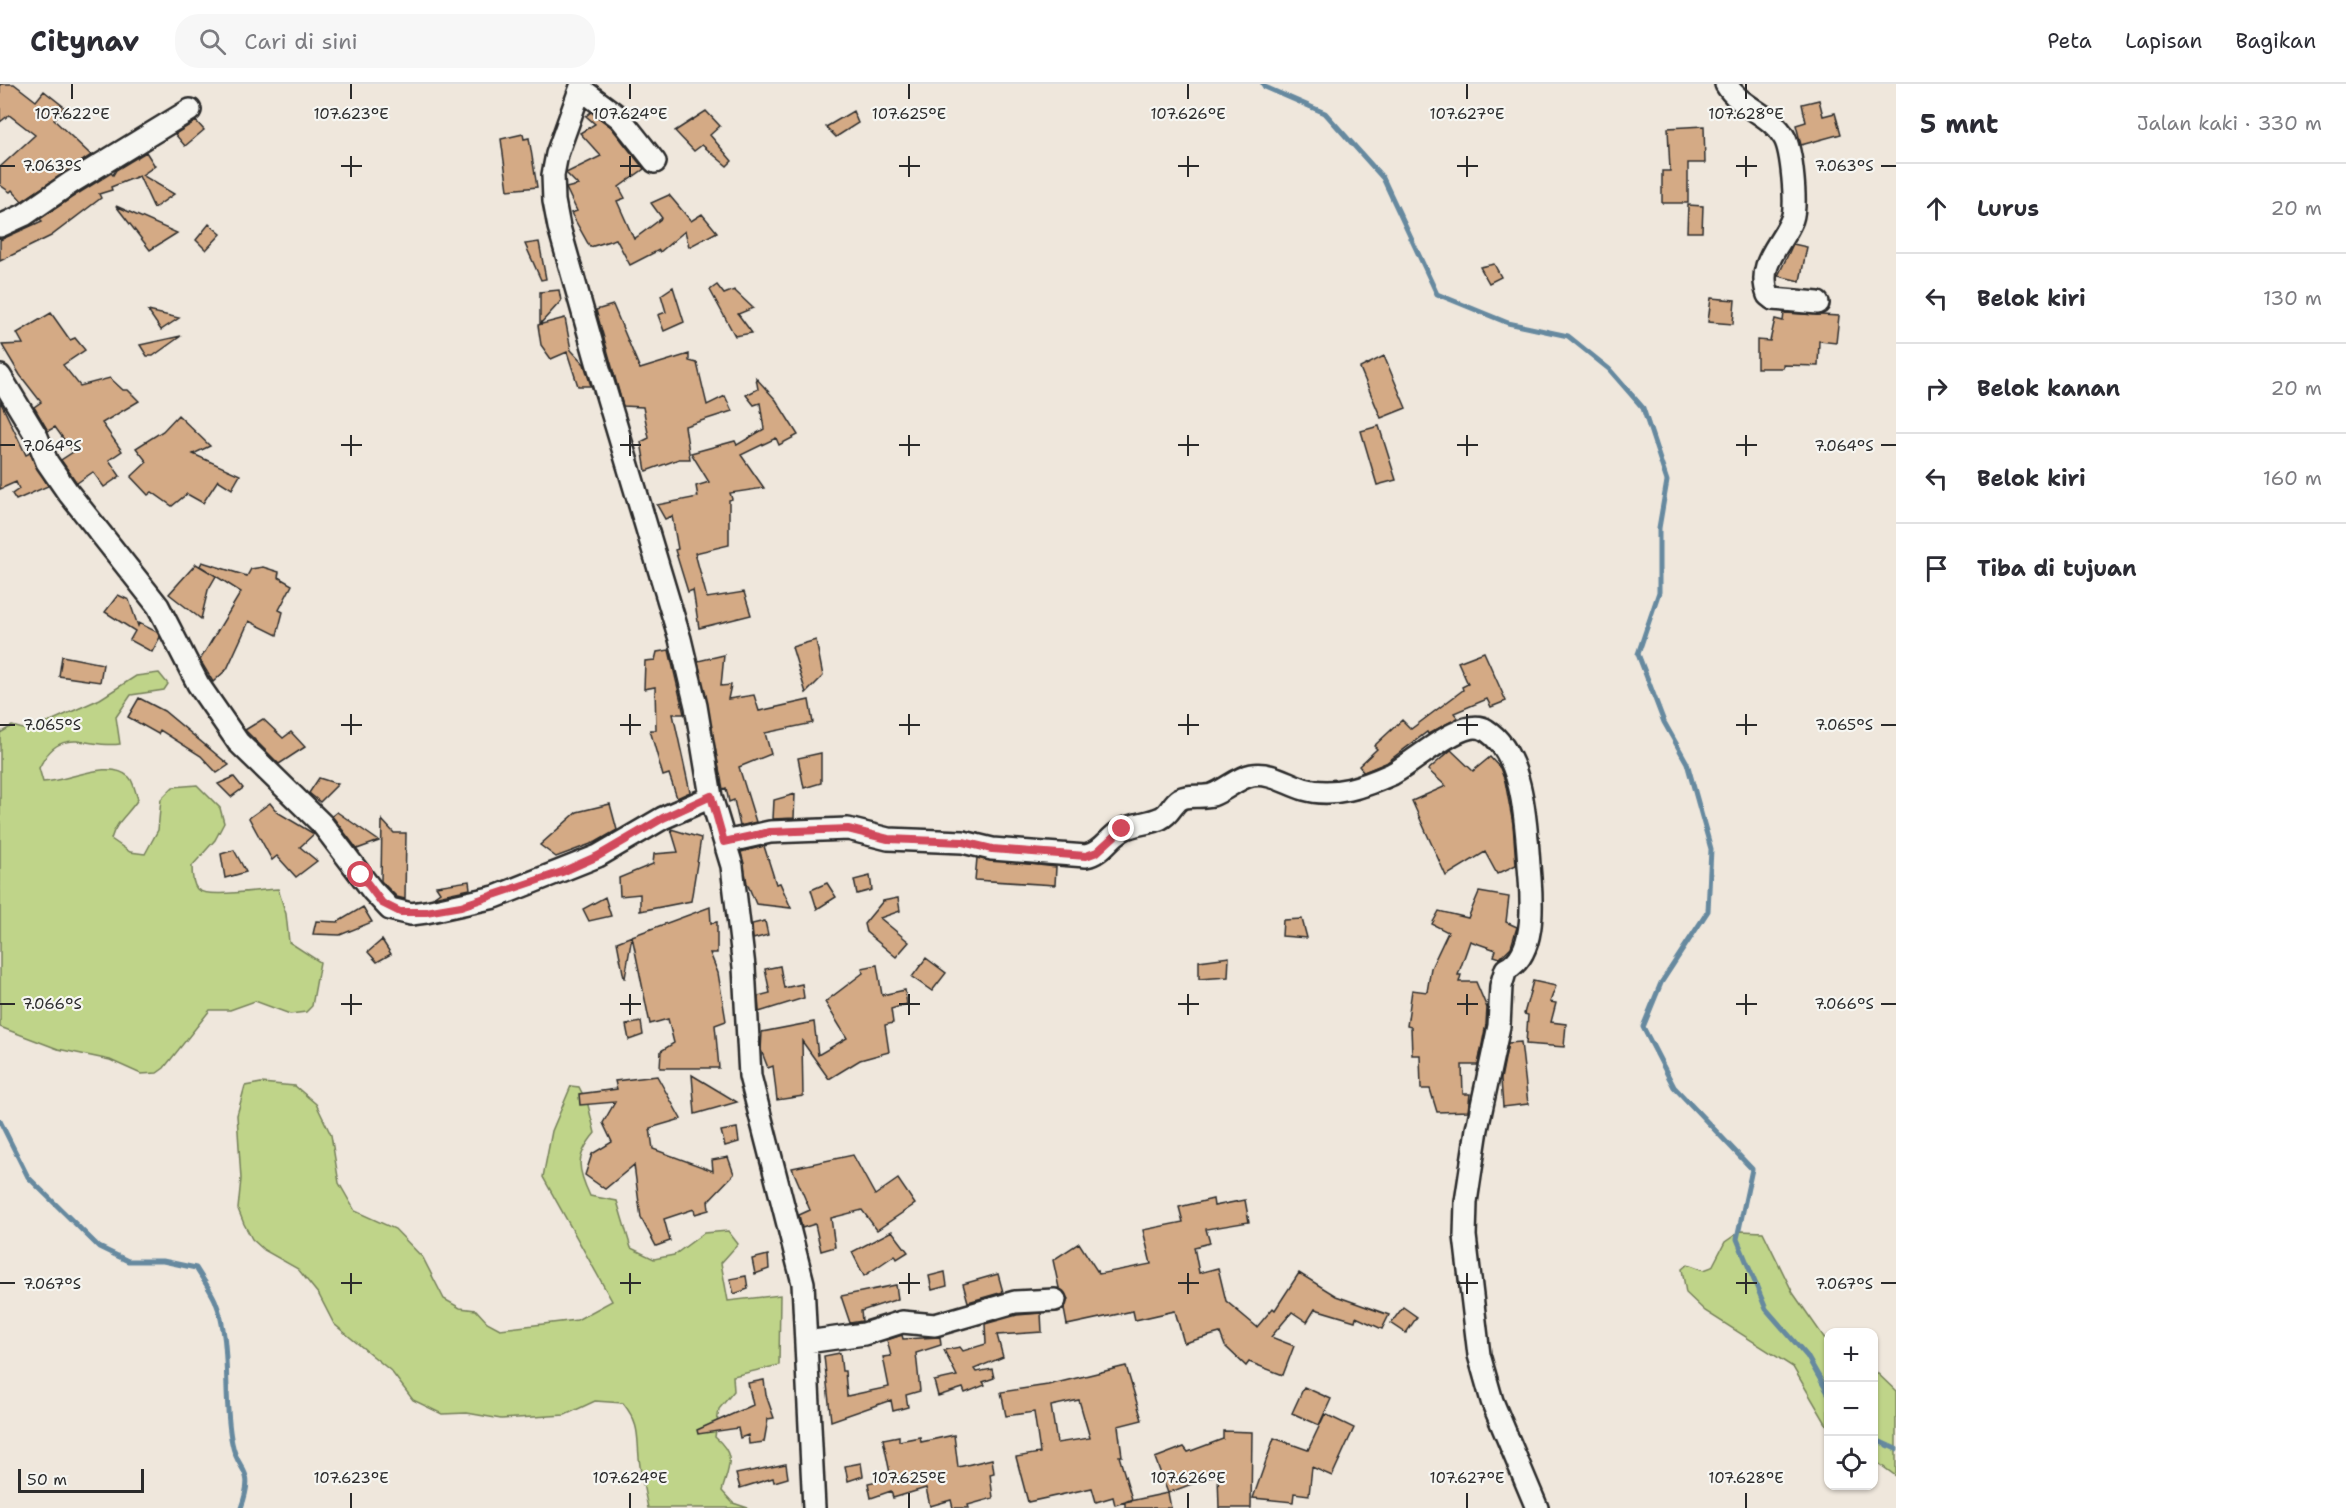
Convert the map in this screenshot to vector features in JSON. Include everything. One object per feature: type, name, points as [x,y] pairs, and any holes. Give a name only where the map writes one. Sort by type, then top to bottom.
[{"type":"street","points":[[1726,84],[1737,96],[1777,128],[1785,137],[1789,152],[1794,209],[1789,225],[1772,250],[1764,278],[1768,296],[1773,299],[1818,303]]},
{"type":"street","points":[[655,162],[636,134],[581,87],[557,154],[553,175],[559,227],[680,639],[696,706],[711,796],[732,866],[739,912],[750,1076],[799,1264],[807,1342],[814,1508]]},
{"type":"street","points":[[0,225],[24,215],[72,182],[190,110]]},
{"type":"street","points":[[0,376],[37,437],[47,462],[67,491],[158,606],[198,684],[238,742],[322,824],[372,890],[390,909],[411,914],[495,897],[598,856],[663,818],[711,796]]},
{"type":"street","points":[[724,842],[770,832],[848,829],[888,839],[963,842],[992,849],[1086,856],[1097,852],[1122,829],[1162,818],[1181,798],[1212,795],[1245,777],[1264,775],[1317,792],[1340,792],[1392,773],[1463,728],[1478,726],[1486,730],[1506,751],[1521,792],[1530,878],[1530,912],[1525,949],[1516,962],[1506,969],[1501,986],[1499,1026],[1477,1129],[1466,1202],[1465,1236],[1479,1355],[1492,1401],[1537,1508]]},
{"type":"street","points":[[807,1342],[864,1334],[902,1322],[935,1325],[1015,1302],[1055,1300]]},
{"type":"green space","points":[[159,673],[168,684],[164,690],[131,695],[116,717],[120,744],[75,741],[56,746],[47,754],[39,768],[43,782],[99,770],[121,772],[129,777],[138,799],[119,823],[111,839],[130,852],[145,854],[158,830],[161,799],[173,787],[197,785],[220,808],[224,823],[215,840],[192,866],[195,887],[202,892],[211,893],[278,889],[286,914],[289,942],[320,962],[312,1006],[306,1012],[290,1014],[255,1001],[230,1010],[210,1010],[164,1068],[157,1073],[141,1074],[110,1060],[58,1049],[0,1027],[0,733],[12,726],[27,730],[35,728],[100,699],[136,676]]},
{"type":"green space","points":[[261,1083],[295,1086],[316,1104],[331,1135],[339,1183],[355,1211],[395,1229],[423,1258],[444,1299],[460,1308],[476,1310],[487,1322],[500,1329],[577,1320],[612,1301],[543,1177],[552,1131],[571,1086],[579,1087],[588,1105],[595,1133],[581,1156],[582,1178],[590,1196],[617,1201],[631,1248],[654,1259],[674,1255],[704,1233],[728,1231],[738,1244],[721,1263],[728,1301],[780,1295],[779,1365],[733,1376],[734,1391],[719,1409],[715,1437],[729,1456],[729,1468],[722,1491],[733,1503],[748,1508],[648,1508],[640,1466],[636,1426],[623,1403],[595,1401],[565,1415],[501,1419],[467,1413],[442,1414],[413,1400],[391,1371],[334,1324],[319,1295],[298,1269],[264,1250],[252,1239],[244,1224],[238,1209],[241,1179],[237,1115],[245,1086]]},
{"type":"green space","points":[[1741,1231],[1763,1232],[1793,1293],[1824,1337],[1824,1420],[1793,1367],[1705,1311],[1686,1293],[1682,1269],[1688,1264],[1704,1270],[1712,1267],[1725,1242]]},
{"type":"green space","points":[[1878,1374],[1896,1391],[1896,1476],[1878,1463]]},
{"type":"building","points":[[0,84],[14,84],[36,101],[44,91],[64,107],[54,120],[91,155],[22,201],[12,190],[10,192],[0,185],[0,167],[35,135],[9,115],[0,122]]},
{"type":"building","points":[[1819,100],[1823,116],[1835,113],[1841,134],[1801,145],[1796,125],[1806,122],[1802,104]]},
{"type":"building","points":[[706,111],[720,126],[710,135],[732,161],[727,166],[702,145],[694,151],[675,131]]},
{"type":"building","points":[[853,111],[858,123],[836,137],[826,127]]},
{"type":"building","points":[[591,112],[611,127],[644,169],[619,187],[625,198],[617,201],[634,239],[662,218],[651,203],[669,195],[691,221],[702,214],[717,232],[689,247],[685,231],[660,252],[659,250],[630,265],[616,239],[590,247],[571,213],[577,211],[566,188],[578,185],[566,173],[601,156],[580,133],[595,124],[586,116]]},
{"type":"building","points":[[196,121],[204,130],[185,146],[175,134]]},
{"type":"building","points":[[1704,126],[1705,163],[1688,163],[1688,203],[1662,203],[1662,171],[1670,171],[1668,128]]},
{"type":"building","points":[[523,134],[524,139],[529,138],[537,187],[508,190],[501,139]]},
{"type":"building","points":[[146,152],[155,166],[142,175],[174,194],[154,208],[139,176],[99,194],[101,198],[51,236],[0,261],[0,240],[42,221],[40,219],[79,193],[111,173],[113,175],[116,170]]},
{"type":"building","points":[[1688,205],[1703,206],[1702,232],[1687,232]]},
{"type":"building","points":[[116,206],[177,233],[150,250]]},
{"type":"building","points":[[209,224],[221,234],[206,250],[196,240]]},
{"type":"building","points":[[539,242],[546,279],[541,280],[525,244]]},
{"type":"building","points":[[1793,244],[1807,247],[1800,281],[1778,276]]},
{"type":"building","points":[[1494,264],[1501,277],[1489,283],[1480,267]]},
{"type":"building","points":[[717,285],[724,294],[734,290],[753,308],[738,314],[752,333],[735,336],[710,290]]},
{"type":"building","points":[[673,287],[684,322],[664,331],[658,315],[666,312],[661,295]]},
{"type":"building","points":[[559,290],[561,301],[540,324],[540,292]]},
{"type":"building","points":[[1711,298],[1735,300],[1733,324],[1708,322]]},
{"type":"building","points":[[613,305],[640,369],[689,354],[689,361],[697,363],[707,405],[725,396],[732,411],[685,426],[690,459],[679,459],[646,471],[641,442],[649,438],[643,407],[623,406],[596,310]]},
{"type":"building","points":[[148,311],[179,318],[161,330]]},
{"type":"building","points":[[51,313],[70,340],[75,338],[85,350],[63,365],[80,386],[110,378],[139,401],[102,423],[122,451],[109,460],[120,476],[104,487],[93,472],[77,483],[61,460],[73,452],[55,427],[48,431],[34,407],[41,402],[20,375],[2,345],[23,344],[17,333]]},
{"type":"building","points":[[1784,313],[1839,316],[1836,343],[1819,341],[1818,366],[1783,365],[1783,368],[1757,368],[1757,340],[1770,341],[1775,319],[1783,321]]},
{"type":"building","points":[[565,318],[571,350],[584,364],[591,386],[578,386],[567,352],[551,359],[541,345],[538,325]]},
{"type":"building","points":[[181,336],[153,356],[147,356],[140,345]]},
{"type":"building","points":[[1384,356],[1406,408],[1381,418],[1360,368]]},
{"type":"building","points":[[756,378],[776,400],[798,435],[779,445],[776,438],[741,455],[764,488],[730,493],[732,499],[729,500],[729,545],[695,553],[707,598],[744,592],[751,615],[699,628],[693,590],[688,592],[675,550],[678,549],[672,516],[665,519],[657,505],[698,497],[696,486],[709,482],[691,453],[735,441],[737,445],[764,429],[760,403],[754,405],[746,395],[758,389]]},
{"type":"building","points":[[0,401],[26,455],[30,453],[48,486],[16,500],[12,494],[19,489],[16,482],[0,489]]},
{"type":"building","points":[[178,415],[210,446],[193,454],[240,475],[232,489],[218,480],[203,503],[187,494],[172,506],[152,492],[148,495],[131,477],[147,462],[136,448],[163,431]]},
{"type":"building","points":[[1379,426],[1396,480],[1377,485],[1361,431]]},
{"type":"building","points":[[202,562],[247,576],[251,569],[263,567],[279,572],[278,577],[292,585],[279,610],[283,612],[277,635],[249,621],[227,669],[213,682],[200,660],[241,592],[200,566]]},
{"type":"building","points":[[196,564],[216,576],[208,590],[201,619],[169,594]]},
{"type":"building","points":[[118,595],[129,600],[138,626],[139,623],[157,632],[160,637],[152,652],[130,640],[135,631],[105,612]]},
{"type":"building","points":[[816,640],[823,676],[806,693],[792,647]]},
{"type":"building","points":[[669,650],[684,714],[673,714],[690,792],[677,798],[669,774],[663,776],[650,730],[656,730],[655,687],[644,689],[645,661],[655,660],[657,652]]},
{"type":"building","points":[[1484,652],[1506,701],[1491,707],[1487,699],[1454,713],[1458,718],[1428,734],[1427,732],[1386,763],[1364,772],[1359,766],[1377,749],[1374,746],[1402,720],[1411,729],[1463,690],[1462,687],[1468,684],[1458,662]]},
{"type":"building","points":[[724,655],[721,686],[731,685],[728,699],[754,695],[759,711],[809,700],[813,723],[765,733],[771,754],[739,767],[756,822],[740,826],[734,800],[729,802],[726,788],[723,789],[698,661]]},
{"type":"building","points":[[62,656],[103,664],[100,682],[59,676]]},
{"type":"building","points":[[139,698],[164,711],[229,765],[217,773],[201,756],[160,730],[158,734],[128,717]]},
{"type":"building","points":[[263,719],[283,738],[291,732],[305,747],[279,764],[245,730]]},
{"type":"building","points":[[1451,750],[1473,771],[1490,757],[1500,768],[1505,781],[1513,824],[1516,865],[1497,874],[1485,852],[1446,876],[1412,801],[1446,786],[1428,770]]},
{"type":"building","points":[[821,753],[821,783],[804,788],[798,758]]},
{"type":"building","points":[[234,777],[243,788],[231,797],[218,784]]},
{"type":"building","points":[[319,778],[338,784],[320,802],[309,793]]},
{"type":"building","points":[[795,794],[794,818],[773,819],[774,800]]},
{"type":"building","points":[[270,803],[277,812],[314,834],[300,847],[317,861],[296,877],[277,856],[272,860],[249,818]]},
{"type":"building","points":[[610,804],[617,830],[596,842],[556,857],[540,845],[577,812]]},
{"type":"building","points":[[337,812],[379,841],[357,849],[332,816]]},
{"type":"building","points":[[382,820],[394,833],[406,833],[405,899],[397,897],[381,881]]},
{"type":"building","points":[[671,829],[701,838],[691,901],[640,911],[640,894],[620,896],[619,878],[653,864],[654,854],[678,852]]},
{"type":"building","points":[[764,846],[776,884],[780,883],[791,908],[756,904],[747,883],[741,852]]},
{"type":"building","points":[[234,850],[246,872],[225,878],[221,854]]},
{"type":"building","points":[[977,858],[1056,867],[1055,885],[975,880]]},
{"type":"building","points":[[870,876],[872,890],[857,894],[854,880]]},
{"type":"building","points":[[469,881],[470,889],[433,897],[440,892],[436,886]]},
{"type":"building","points":[[827,883],[836,897],[817,909],[811,890]]},
{"type":"building","points":[[1479,892],[1509,897],[1506,922],[1517,927],[1511,947],[1500,958],[1494,956],[1496,950],[1470,941],[1458,975],[1461,975],[1459,982],[1476,982],[1487,1008],[1486,1024],[1478,1065],[1462,1065],[1463,1094],[1470,1094],[1468,1111],[1437,1112],[1430,1089],[1421,1089],[1420,1055],[1412,1055],[1411,1027],[1407,1026],[1412,990],[1427,992],[1431,968],[1448,932],[1432,924],[1439,911],[1468,918]]},
{"type":"building","points":[[605,897],[611,916],[589,921],[583,909]]},
{"type":"building","points":[[898,898],[900,911],[880,918],[909,942],[896,957],[866,932],[864,924],[883,901]]},
{"type":"building","points":[[363,907],[372,922],[340,935],[313,934],[316,921],[338,922]]},
{"type":"building","points":[[710,907],[711,923],[717,922],[717,953],[710,953],[718,973],[726,1021],[715,1025],[719,1068],[660,1068],[661,1051],[674,1043],[668,1019],[650,1024],[632,936]]},
{"type":"building","points":[[1302,919],[1307,938],[1282,936],[1283,920]]},
{"type":"building","points":[[765,921],[768,935],[753,939],[752,924]]},
{"type":"building","points":[[632,936],[625,978],[624,978],[617,942]]},
{"type":"building","points":[[382,940],[391,954],[377,962],[368,952]]},
{"type":"building","points":[[1229,957],[1228,977],[1199,979],[1199,961]]},
{"type":"building","points":[[926,958],[946,973],[932,991],[912,977]]},
{"type":"building","points":[[877,965],[882,995],[905,990],[907,1004],[891,1009],[893,1023],[885,1025],[889,1052],[860,1060],[829,1079],[802,1041],[803,1096],[777,1100],[773,1066],[768,1068],[761,1050],[762,1032],[814,1022],[818,1055],[847,1038],[825,1002],[863,973],[862,968]]},
{"type":"building","points":[[780,966],[784,988],[802,984],[804,998],[759,1012],[758,996],[770,993],[765,969]]},
{"type":"building","points":[[1533,981],[1556,986],[1550,1002],[1556,1003],[1551,1022],[1566,1024],[1564,1047],[1526,1044],[1528,1015],[1524,1014]]},
{"type":"building","points":[[641,1022],[643,1035],[629,1040],[626,1025]]},
{"type":"building","points":[[1521,1042],[1528,1104],[1503,1107],[1501,1079],[1508,1043]]},
{"type":"building","points":[[692,1075],[737,1102],[695,1114]]},
{"type":"building","points":[[657,1076],[681,1119],[650,1128],[653,1149],[713,1171],[712,1160],[728,1157],[734,1174],[708,1201],[709,1210],[695,1214],[694,1209],[664,1219],[670,1241],[656,1246],[641,1218],[634,1165],[605,1189],[585,1175],[592,1154],[612,1142],[603,1123],[615,1102],[580,1105],[579,1094],[617,1089],[615,1081]]},
{"type":"building","points":[[737,1128],[739,1142],[725,1146],[721,1131]]},
{"type":"building","points":[[853,1155],[875,1195],[898,1179],[915,1204],[877,1230],[862,1210],[831,1218],[835,1247],[821,1251],[815,1224],[802,1228],[799,1215],[810,1210],[792,1168]]},
{"type":"building","points":[[1213,1199],[1214,1206],[1245,1200],[1249,1222],[1206,1229],[1210,1243],[1194,1247],[1199,1273],[1218,1268],[1226,1301],[1257,1327],[1273,1308],[1275,1310],[1299,1273],[1336,1296],[1389,1315],[1382,1329],[1356,1317],[1355,1321],[1315,1309],[1307,1322],[1292,1312],[1271,1337],[1294,1346],[1283,1375],[1249,1362],[1246,1366],[1225,1346],[1220,1333],[1184,1343],[1175,1311],[1135,1320],[1133,1311],[1067,1325],[1064,1309],[1068,1299],[1059,1288],[1053,1260],[1079,1243],[1099,1274],[1151,1264],[1143,1230],[1183,1222],[1179,1207]]},
{"type":"building","points":[[892,1231],[908,1252],[897,1259],[895,1255],[864,1276],[852,1252]]},
{"type":"building","points":[[768,1255],[769,1269],[755,1274],[752,1259]]},
{"type":"building","points":[[945,1272],[947,1286],[932,1290],[929,1276]]},
{"type":"building","points":[[998,1274],[1003,1292],[968,1302],[963,1284]]},
{"type":"building","points":[[746,1276],[748,1289],[734,1294],[730,1279]]},
{"type":"building","points":[[896,1285],[898,1299],[861,1311],[862,1321],[850,1323],[841,1296]]},
{"type":"building","points":[[1403,1307],[1417,1317],[1406,1333],[1391,1323]]},
{"type":"building","points":[[1041,1313],[1042,1332],[997,1335],[1003,1357],[974,1369],[976,1372],[992,1369],[994,1378],[983,1382],[985,1385],[965,1393],[963,1388],[938,1396],[934,1381],[957,1376],[944,1350],[960,1347],[963,1351],[986,1344],[985,1324],[1017,1315]]},
{"type":"building","points":[[902,1335],[903,1339],[940,1337],[941,1345],[916,1353],[920,1391],[906,1395],[908,1407],[893,1411],[891,1400],[831,1421],[824,1356],[840,1353],[842,1371],[845,1371],[847,1396],[889,1387],[883,1357],[891,1356],[887,1340]]},
{"type":"building","points":[[1126,1366],[1142,1420],[1118,1426],[1122,1456],[1119,1456],[1132,1499],[1115,1505],[1113,1497],[1096,1502],[1092,1488],[1028,1502],[1016,1457],[1040,1453],[1034,1412],[1006,1416],[1001,1392],[1048,1385]],"holes":[[[1079,1400],[1090,1438],[1057,1443],[1051,1406]]]},
{"type":"building","points":[[764,1380],[766,1395],[774,1418],[768,1419],[764,1442],[749,1444],[748,1435],[740,1438],[738,1428],[698,1434],[697,1430],[753,1405],[748,1383]]},
{"type":"building","points":[[1304,1387],[1331,1399],[1319,1425],[1292,1413]]},
{"type":"building","points":[[1325,1414],[1354,1428],[1332,1476],[1312,1467],[1309,1495],[1294,1493],[1293,1502],[1253,1498],[1274,1438],[1308,1450]]},
{"type":"building","points":[[1223,1431],[1252,1432],[1251,1508],[1219,1508],[1218,1474],[1168,1493],[1155,1458],[1184,1447],[1188,1452],[1223,1439]]},
{"type":"building","points":[[954,1435],[958,1467],[992,1459],[994,1473],[990,1474],[993,1498],[968,1505],[969,1508],[953,1508],[951,1500],[930,1506],[926,1488],[893,1498],[891,1491],[871,1498],[868,1483],[891,1478],[883,1439],[899,1436],[899,1441],[920,1437],[921,1442]]},
{"type":"building","points":[[861,1463],[863,1476],[848,1481],[845,1466]]},
{"type":"building","points":[[786,1464],[788,1478],[774,1482],[773,1478],[740,1488],[736,1474]]},
{"type":"building","points":[[1168,1493],[1171,1508],[1125,1508],[1125,1502]]},
{"type":"waterway","points":[[1263,84],[1265,87],[1325,113],[1383,178],[1437,294],[1508,323],[1568,336],[1609,369],[1643,408],[1667,481],[1659,528],[1659,592],[1638,654],[1664,722],[1687,763],[1711,849],[1708,911],[1661,983],[1643,1027],[1674,1087],[1752,1169],[1737,1239],[1766,1309],[1807,1356],[1824,1386]]},
{"type":"waterway","points":[[0,1121],[28,1177],[99,1247],[128,1261],[163,1261],[196,1268],[206,1284],[215,1300],[224,1334],[229,1426],[235,1453],[246,1477],[247,1485],[241,1508]]},
{"type":"waterway","points":[[1878,1441],[1896,1449]]},
{"type":"route","points":[[361,875],[382,903],[390,909],[411,914],[461,906],[472,901],[495,897],[562,872],[615,847],[663,818],[711,796],[724,842],[770,832],[848,829],[888,839],[963,842],[992,849],[1086,856],[1097,852],[1122,829]]}]
